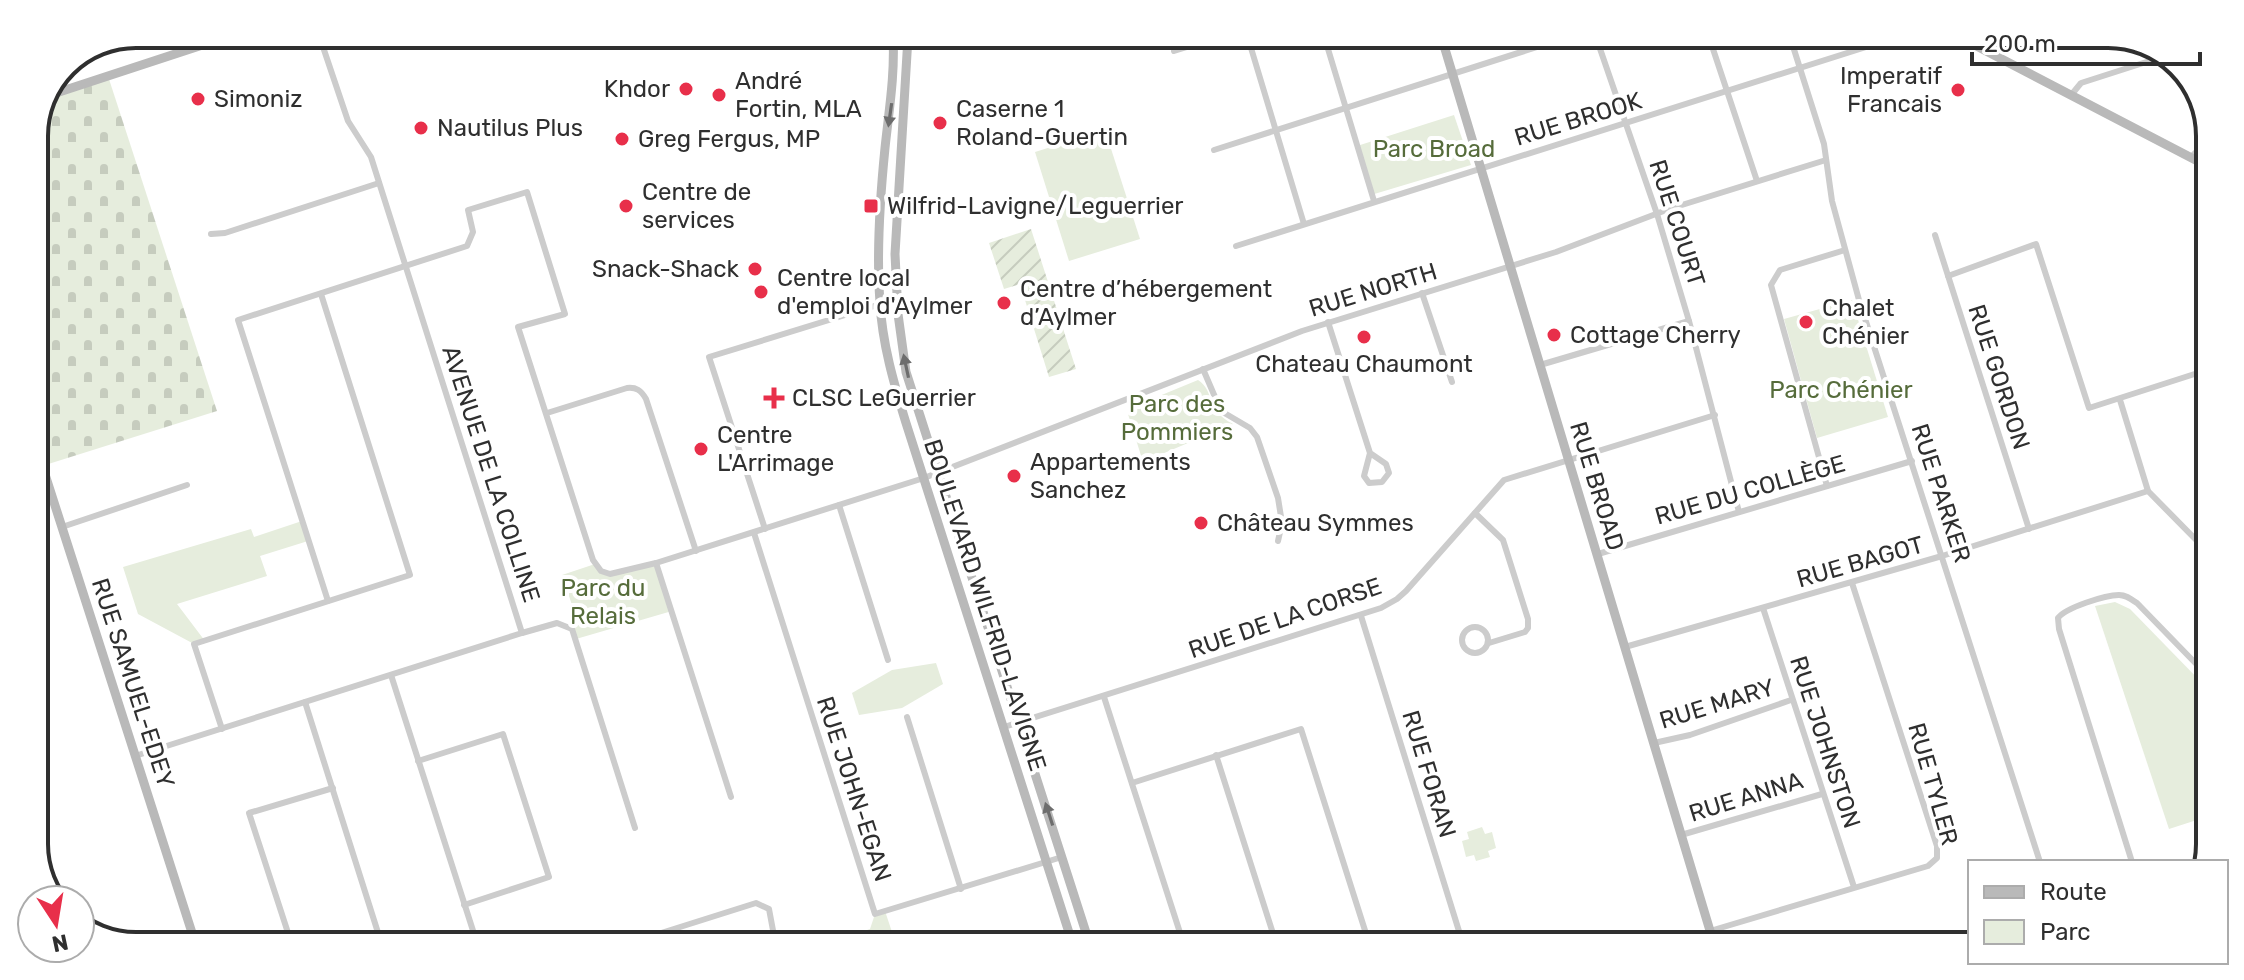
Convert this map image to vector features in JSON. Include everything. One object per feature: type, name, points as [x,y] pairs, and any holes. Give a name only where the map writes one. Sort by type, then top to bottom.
[{"type":"main road","points":[[61,92],[195,48]]},
{"type":"main road","name":"BOULEVARD WILFRID-LAVIGNE","points":[[894,48],[895,76],[885,148],[879,243],[880,304],[892,376],[1069,932]]},
{"type":"main road","name":"BOULEVARD WILFRID-LAVIGNE","points":[[907,48],[895,254],[906,372],[1086,932]]},
{"type":"main road","name":"RUE BROAD","points":[[1444,48],[1710,931]]},
{"type":"main road","points":[[1981,48],[2196,160]]},
{"type":"main road","name":"RUE SAMUEL-EDEY","points":[[48,484],[192,932]]},
{"type":"street","name":"AVENUE DE LA COLLINE","points":[[135,756],[522,633],[371,157],[348,121],[323,48]]},
{"type":"street","points":[[1174,51],[1184,48]]},
{"type":"street","points":[[1251,48],[1304,224]]},
{"type":"street","points":[[1328,48],[1374,201]]},
{"type":"street","points":[[1214,150],[1534,48]]},
{"type":"street","name":"RUE COURT","points":[[1600,48],[1657,214],[1715,415],[1739,512]]},
{"type":"street","points":[[1713,48],[1757,181]]},
{"type":"street","name":"RUE PARKER","points":[[1794,48],[1824,144],[1832,201],[1845,250],[2039,860]]},
{"type":"street","name":"RUE BROOK","points":[[1236,246],[1863,48]]},
{"type":"street","points":[[2072,94],[2081,83],[2152,60]]},
{"type":"street","points":[[2191,157],[2196,152]]},
{"type":"street","name":"RUE NORTH","points":[[938,472],[1328,322],[1556,252],[1657,214],[1826,160]]},
{"type":"street","points":[[211,234],[225,233],[379,183]]},
{"type":"street","points":[[328,601],[238,320],[467,246],[473,232],[468,210],[527,192],[565,314],[518,327],[598,569],[610,574],[656,563],[938,472]]},
{"type":"street","name":"RUE GORDON","points":[[1935,235],[2029,529]]},
{"type":"street","points":[[1948,276],[2036,244],[2089,408],[2196,374]]},
{"type":"street","points":[[1827,486],[1771,285],[1780,270],[1845,250]]},
{"type":"street","points":[[1422,293],[1452,382]]},
{"type":"street","points":[[222,729],[194,644],[410,575],[321,294]]},
{"type":"street","points":[[765,529],[709,357],[897,299]]},
{"type":"street","points":[[1540,365],[1689,321]]},
{"type":"street","points":[[1328,322],[1370,453],[1364,476],[1369,483],[1382,482],[1388,468],[1370,453]]},
{"type":"street","points":[[1203,369],[1221,411],[1250,428],[1257,437],[1278,498],[1282,523],[1278,541]]},
{"type":"street","points":[[547,413],[627,388],[641,391],[696,551]]},
{"type":"street","points":[[2120,400],[2148,491],[2196,540]]},
{"type":"street","name":"RUE DE LA CORSE","points":[[1004,727],[1361,616],[1397,599],[1504,480],[1715,415]]},
{"type":"street","name":"RUE DU COLLÈGE","points":[[1598,554],[1912,461]]},
{"type":"street","points":[[62,527],[187,485]]},
{"type":"street","name":"RUE BAGOT","points":[[1625,647],[1852,583],[2148,491]]},
{"type":"street","points":[[839,505],[888,660]]},
{"type":"street","points":[[1475,513],[1503,540],[1528,619],[1525,632],[1489,643],[1481,653],[1473,654],[1465,650],[1462,638],[1470,628],[1478,627],[1485,631],[1489,643]]},
{"type":"street","name":"RUE JOHN-EGAN","points":[[754,533],[875,914],[1063,857]]},
{"type":"street","points":[[656,563],[731,797]]},
{"type":"street","name":"RUE TYLER","points":[[1710,931],[1928,866],[1937,858],[1938,852],[1852,583]]},
{"type":"street","points":[[2131,860],[2058,618],[2063,611],[2111,596],[2126,596],[2137,603],[2196,664]]},
{"type":"street","name":"RUE JOHNSTON","points":[[1763,608],[1854,887]]},
{"type":"street","name":"RUE FORAN","points":[[1361,616],[1459,932]]},
{"type":"street","points":[[522,633],[557,623],[572,629],[635,828]]},
{"type":"street","points":[[391,675],[473,932]]},
{"type":"street","points":[[1104,697],[1180,932]]},
{"type":"street","name":"RUE MARY","points":[[1654,743],[1690,735],[1791,700]]},
{"type":"street","points":[[305,702],[378,932]]},
{"type":"street","points":[[907,717],[961,889]]},
{"type":"street","points":[[1132,783],[1301,729],[1366,932]]},
{"type":"street","points":[[418,761],[503,734],[549,877],[464,905]]},
{"type":"street","points":[[1216,755],[1272,932]]},
{"type":"street","points":[[288,932],[249,813],[333,788]]},
{"type":"street","name":"RUE ANNA","points":[[1681,835],[1822,794]]},
{"type":"street","points":[[676,932],[756,903],[769,909],[773,932]]},
{"type":"green space","points":[[108,76],[217,411],[48,464],[48,131],[61,91]]},
{"type":"green space","name":"Parc Broad","points":[[1454,115],[1471,165],[1371,195],[1357,146]]},
{"type":"green space","points":[[1105,130],[1140,239],[1069,261],[1035,152]]},
{"type":"green space","points":[[1031,229],[1076,369],[1049,377],[1020,284],[1004,289],[989,243]]},
{"type":"green space","name":"Parc Chénier","points":[[1852,300],[1888,417],[1817,438],[1784,319]]},
{"type":"green space","name":"Parc des Pommiers","points":[[1198,380],[1207,390],[1214,407],[1233,424],[1143,462],[1128,414],[1135,406]]},
{"type":"green space","points":[[302,521],[308,541],[260,556],[267,576],[177,604],[205,641],[194,644],[138,614],[123,567],[251,529],[254,537]]},
{"type":"green space","name":"Parc du Relais","points":[[656,563],[672,611],[576,639],[569,626],[574,611],[562,575],[595,564],[605,574]]},
{"type":"green space","points":[[2115,602],[2130,609],[2196,677],[2196,820],[2169,829],[2095,606]]},
{"type":"green space","points":[[936,663],[943,684],[902,708],[859,715],[852,693],[892,670]]},
{"type":"green space","points":[[1482,827],[1485,834],[1492,832],[1496,848],[1488,851],[1490,857],[1476,861],[1474,855],[1466,857],[1462,841],[1469,839],[1467,832]]},
{"type":"green space","points":[[885,911],[892,932],[861,932],[870,929],[875,914]]},
{"type":"place","name":"Khdor","points":[[686,89]]},
{"type":"place","name":"Imperatif Francais","points":[[1958,90]]},
{"type":"place","name":"André Fortin, MLA","points":[[719,95]]},
{"type":"place","name":"Simoniz","points":[[198,99]]},
{"type":"place","name":"Caserne 1 Roland-Guertin","points":[[940,123]]},
{"type":"place","name":"Nautilus Plus","points":[[421,128]]},
{"type":"place","name":"Greg Fergus, MP","points":[[622,139]]},
{"type":"place","name":"Centre de services","points":[[626,206]]},
{"type":"place","name":"Wilfrid-Lavigne/Leguerrier","points":[[871,206]]},
{"type":"place","name":"Snack-Shack","points":[[755,269]]},
{"type":"place","name":"Centre local d'emploi d'Aylmer","points":[[761,292]]},
{"type":"place","name":"Centre d’hébergement d’Aylmer","points":[[1004,303]]},
{"type":"place","name":"Chalet Chénier","points":[[1806,322]]},
{"type":"place","name":"Cottage Cherry","points":[[1554,335]]},
{"type":"place","name":"Chateau Chaumont","points":[[1364,337]]},
{"type":"place","name":"CLSC LeGuerrier","points":[[774,398]]},
{"type":"place","name":"Centre L'Arrimage","points":[[701,449]]},
{"type":"place","name":"Appartements Sanchez","points":[[1014,476]]},
{"type":"place","name":"Château Symmes","points":[[1201,523]]}]
